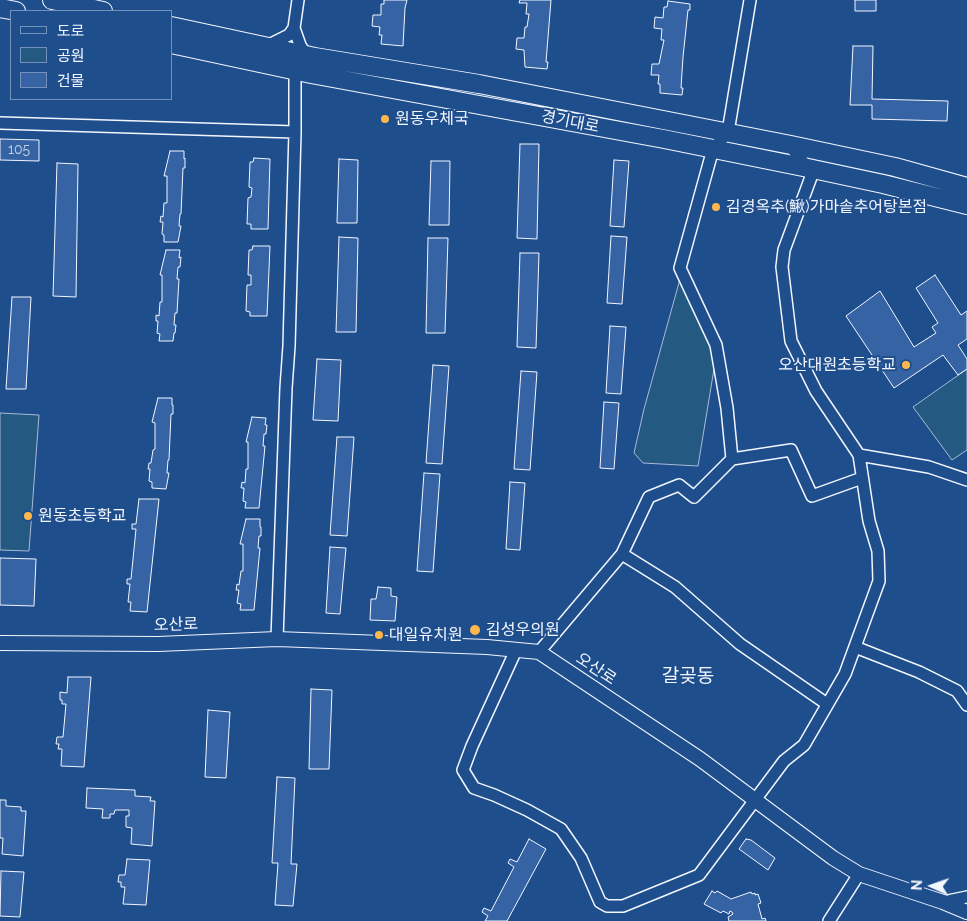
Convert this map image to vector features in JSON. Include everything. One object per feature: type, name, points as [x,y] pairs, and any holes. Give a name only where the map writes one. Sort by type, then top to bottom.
[{"type":"main road","points":[[52,0],[98,10]]},
{"type":"main road","name":"경기대로","points":[[172,26],[306,56],[479,84],[728,132],[895,167],[967,186]]},
{"type":"main road","name":"경기대로","points":[[172,44],[295,70],[808,168],[882,184],[967,206]]},
{"type":"street","points":[[266,47],[289,35],[294,28],[298,0]]},
{"type":"street","points":[[732,459],[727,408],[716,346],[680,268],[713,149],[728,132],[750,0]]},
{"type":"street","points":[[294,28],[306,56]]},
{"type":"street","points":[[277,639],[289,346],[295,70]]},
{"type":"street","points":[[0,122],[295,132]]},
{"type":"street","points":[[516,650],[463,770],[474,788],[527,810],[561,829],[582,858],[600,902],[607,906],[623,906],[699,875],[784,762],[804,745],[845,674],[879,581],[878,551],[869,521],[859,455],[816,391],[791,341],[782,267],[784,250],[811,177],[808,168],[791,145]]},
{"type":"street","points":[[539,652],[622,554],[649,497],[679,485],[694,497],[732,459],[791,450],[812,496],[862,478]]},
{"type":"street","points":[[859,455],[929,467],[967,480]]},
{"type":"street","points":[[622,554],[675,588],[740,644],[826,704]]},
{"type":"street","name":"오산로","points":[[0,643],[158,644],[277,639],[487,646],[539,652],[700,759],[859,874],[967,912]]},
{"type":"street","points":[[855,646],[919,672],[957,691],[967,705]]},
{"type":"street","points":[[829,921],[859,874]]},
{"type":"street","points":[[943,902],[967,897]]},
{"type":"green space","points":[[680,279],[712,342],[714,369],[698,466],[643,463],[634,453],[644,409]]},
{"type":"green space","points":[[967,369],[967,450],[952,460],[913,407]]},
{"type":"green space","points":[[0,413],[39,415],[29,551],[0,550]]},
{"type":"building","points":[[384,0],[407,0],[403,46],[381,44],[382,35],[379,35],[380,27],[372,26],[373,15],[381,15],[381,4],[384,4]]},
{"type":"building","points":[[520,0],[551,0],[547,69],[525,67],[524,50],[516,49],[517,38],[524,38],[529,14],[526,14],[527,3],[519,3]]},
{"type":"building","points":[[855,0],[876,0],[876,11],[855,11]]},
{"type":"building","points":[[668,1],[690,4],[683,57],[682,95],[660,93],[659,75],[651,75],[652,64],[659,64],[664,40],[661,40],[662,29],[654,28],[655,17],[663,18],[664,7],[667,7]]},
{"type":"building","points":[[853,46],[873,46],[872,99],[948,101],[947,121],[872,119],[872,105],[850,105]]},
{"type":"building","points":[[0,139],[39,140],[39,161],[0,160]]},
{"type":"building","points":[[520,144],[539,144],[537,239],[517,238]]},
{"type":"building","points":[[170,151],[184,151],[185,158],[179,226],[181,226],[178,242],[164,242],[164,235],[162,234],[163,222],[160,222],[161,216],[163,217],[164,203],[167,203],[167,176],[164,176]]},
{"type":"building","points":[[254,158],[270,159],[268,229],[251,229],[251,224],[247,224],[248,198],[251,197],[252,188],[249,187],[250,162],[253,162]]},
{"type":"building","points":[[339,159],[358,160],[357,223],[337,223]]},
{"type":"building","points":[[614,160],[629,161],[624,227],[610,226]]},
{"type":"building","points":[[431,161],[450,161],[449,225],[429,225]]},
{"type":"building","points":[[57,163],[78,164],[76,297],[53,296]]},
{"type":"building","points":[[611,236],[627,237],[622,304],[607,303]]},
{"type":"building","points":[[339,237],[358,238],[356,332],[336,332]]},
{"type":"building","points":[[428,238],[448,238],[445,333],[426,333]]},
{"type":"building","points":[[253,246],[270,246],[267,316],[250,316],[250,312],[246,311],[247,285],[251,285],[251,275],[248,275],[249,250],[252,250]]},
{"type":"building","points":[[166,250],[180,250],[180,267],[178,267],[177,279],[179,279],[177,313],[175,313],[174,325],[176,325],[173,341],[159,341],[160,334],[157,333],[158,321],[156,321],[156,315],[159,316],[160,302],[162,302],[162,275],[160,275]]},
{"type":"building","points":[[520,253],[539,253],[536,348],[517,347]]},
{"type":"building","points":[[935,275],[961,315],[967,311],[967,339],[958,345],[967,359],[967,369],[958,375],[943,355],[894,388],[846,316],[880,291],[914,347],[936,333],[932,327],[938,323],[916,288]]},
{"type":"building","points":[[12,297],[31,297],[26,389],[6,389]]},
{"type":"building","points":[[610,326],[626,327],[621,394],[606,393]]},
{"type":"building","points":[[317,359],[341,360],[338,421],[313,420]]},
{"type":"building","points":[[433,365],[449,366],[442,464],[426,463]]},
{"type":"building","points":[[521,371],[537,372],[530,470],[514,469]]},
{"type":"building","points":[[158,398],[172,398],[173,405],[167,473],[169,473],[166,489],[152,488],[152,482],[149,481],[149,463],[151,463],[153,450],[155,449],[155,423],[152,422]]},
{"type":"building","points":[[604,402],[619,403],[614,469],[600,468]]},
{"type":"building","points":[[252,417],[266,418],[265,425],[267,425],[266,434],[264,434],[263,446],[265,446],[259,508],[245,508],[246,502],[243,501],[244,488],[241,488],[242,482],[245,483],[246,469],[248,469],[248,442],[246,442]]},
{"type":"building","points":[[337,437],[354,437],[347,536],[330,535]]},
{"type":"building","points":[[424,473],[440,474],[433,572],[417,571]]},
{"type":"building","points":[[510,482],[525,483],[520,550],[506,549]]},
{"type":"building","points":[[139,499],[159,499],[147,612],[130,611],[131,602],[128,602],[130,584],[127,584],[127,579],[131,579],[136,529],[132,529],[132,524],[136,524]]},
{"type":"building","points":[[246,519],[260,519],[261,527],[254,610],[240,610],[241,604],[237,603],[239,590],[236,590],[237,584],[239,585],[241,571],[243,571],[243,544],[240,544]]},
{"type":"building","points":[[330,547],[346,548],[340,614],[326,613]]},
{"type":"building","points":[[0,558],[36,559],[34,606],[0,605]]},
{"type":"building","points":[[378,587],[391,588],[391,596],[397,597],[395,621],[370,620],[371,599],[376,599]]},
{"type":"building","points":[[68,677],[91,677],[84,767],[61,766],[62,749],[58,749],[59,744],[56,744],[57,737],[63,737],[66,704],[62,704],[62,700],[60,700],[60,692],[67,693]]},
{"type":"building","points":[[311,689],[332,690],[329,769],[309,769]]},
{"type":"building","points":[[208,710],[230,712],[226,778],[205,777]]},
{"type":"building","points":[[277,777],[295,778],[291,864],[297,864],[293,906],[275,905],[278,863],[272,863]]},
{"type":"building","points":[[87,788],[135,790],[135,796],[151,797],[150,801],[155,801],[152,846],[131,844],[132,828],[126,827],[126,816],[129,816],[129,810],[115,810],[114,814],[110,814],[110,818],[102,818],[103,809],[86,808]]},
{"type":"building","points":[[0,800],[6,800],[6,806],[21,807],[21,811],[26,811],[23,856],[2,854],[3,838],[0,838]]},
{"type":"building","points":[[529,839],[546,849],[507,921],[485,921],[488,916],[482,912],[484,908],[491,911],[514,867],[508,863],[510,859],[517,862]]},
{"type":"building","points":[[746,839],[751,840],[775,858],[768,870],[739,849]]},
{"type":"building","points":[[127,859],[150,860],[146,905],[123,904],[125,887],[121,887],[121,882],[118,882],[119,875],[125,875]]},
{"type":"building","points":[[1,871],[24,872],[20,917],[0,916]]},
{"type":"building","points":[[712,891],[715,893],[717,891],[731,899],[751,892],[752,894],[755,893],[755,895],[758,894],[761,903],[758,904],[762,919],[765,918],[766,921],[729,921],[728,917],[733,914],[732,912],[730,911],[729,914],[723,911],[721,913],[704,904]]},
{"type":"place","name":"원동우체국","points":[[385,119]]},
{"type":"place","name":"김경옥추(鰍)가마솥추어탕본점","points":[[716,207]]},
{"type":"place","name":"오산대원초등학교","points":[[906,365]]},
{"type":"place","name":"원동초등학교","points":[[28,516]]},
{"type":"place","name":"김성우의원","points":[[475,630]]},
{"type":"place","name":"대일유치원","points":[[379,635]]},
{"type":"district","name":"갈곶동","points":[[688,676]]}]
